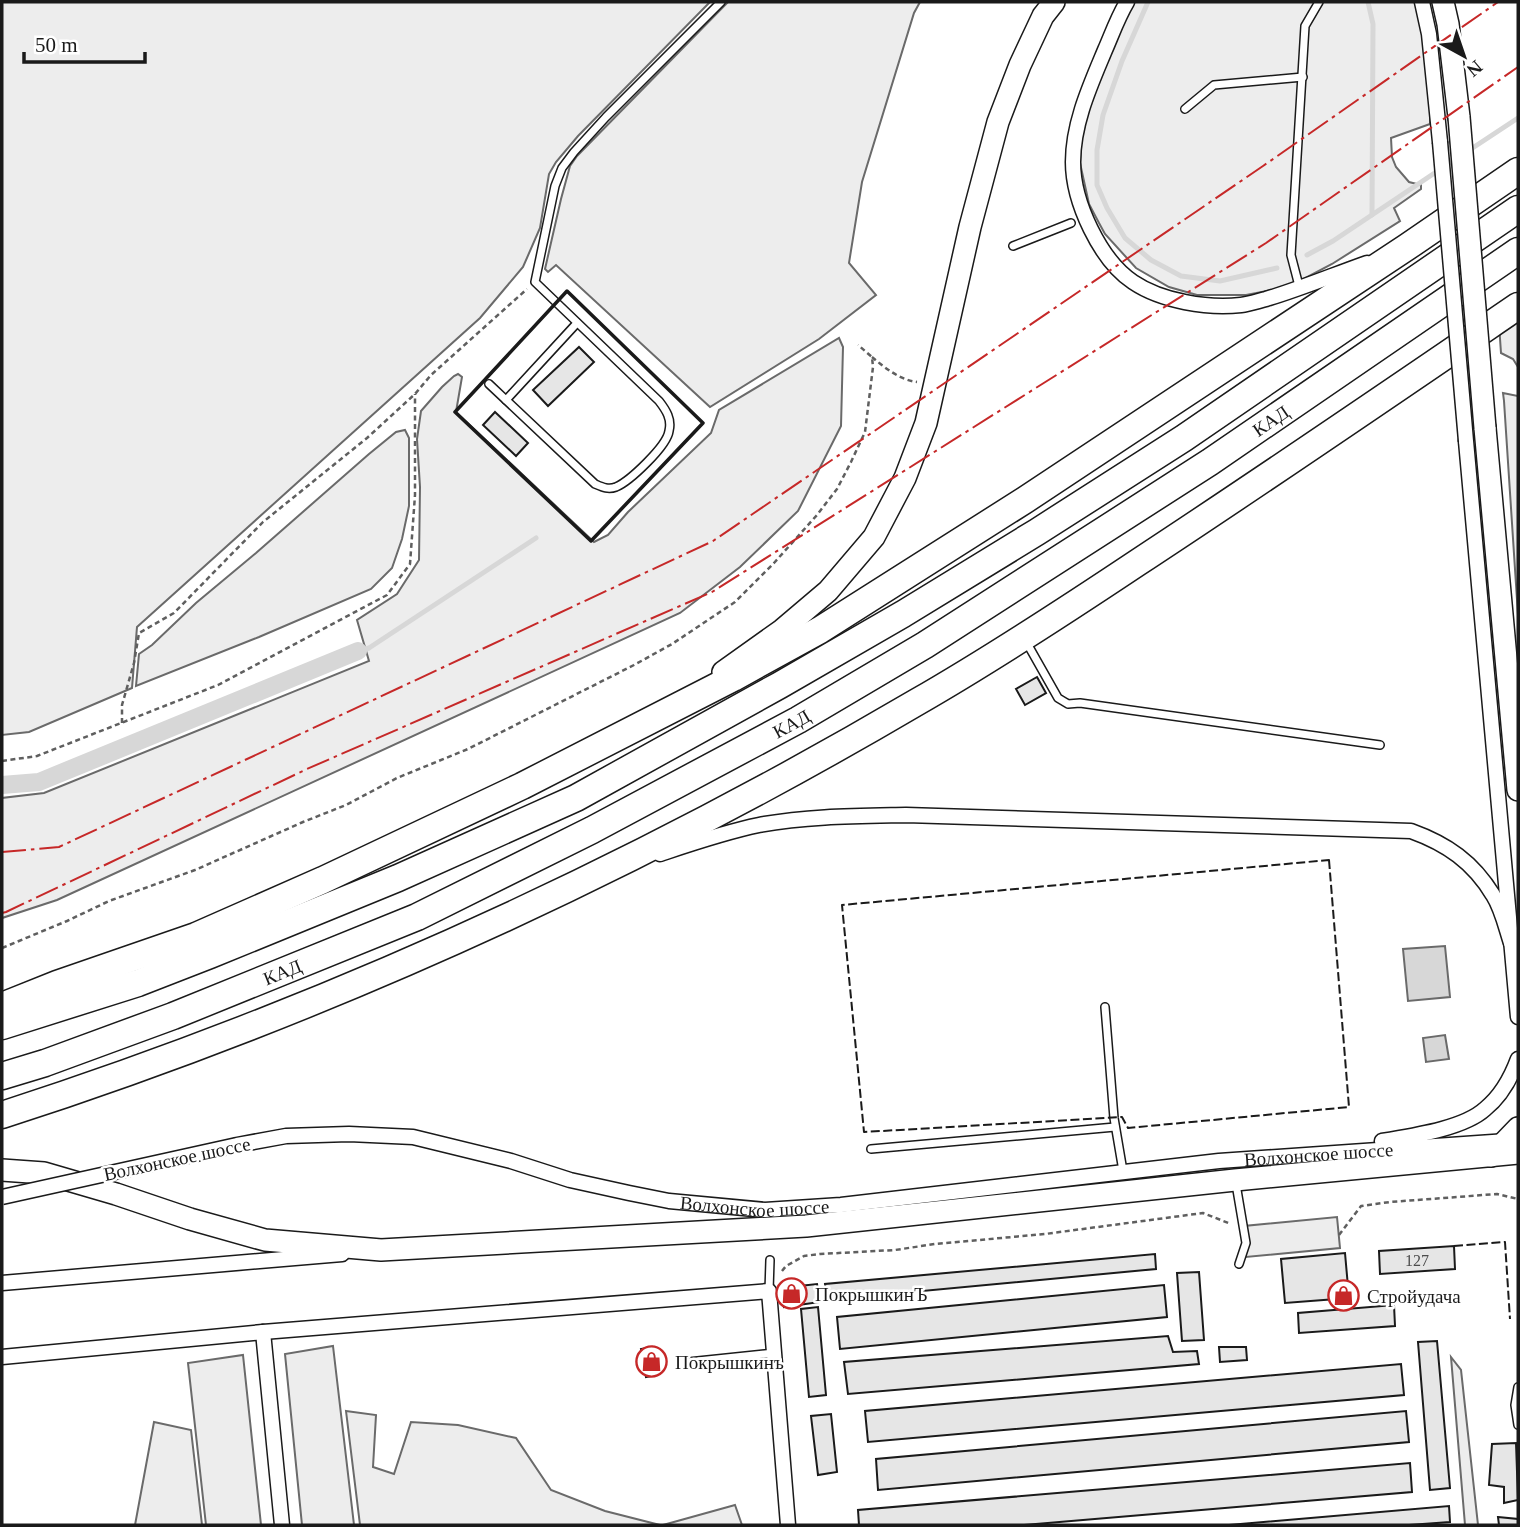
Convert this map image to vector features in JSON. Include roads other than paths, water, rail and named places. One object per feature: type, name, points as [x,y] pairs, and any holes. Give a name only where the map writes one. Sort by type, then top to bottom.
[{"type":"highway","points":[[2,1006],[196,936],[323,880],[477,808],[733,678],[820,630],[1137,427],[1518,171]]},
{"type":"highway","name":"КАД","points":[[2,1026],[138,983],[210,955],[398,878],[576,798],[780,685],[1037,532],[1184,438],[1518,209]]},
{"type":"highway","name":"КАД","points":[[2,1076],[173,1016],[417,917],[592,830],[798,720],[925,646],[1210,462],[1518,251]]},
{"type":"highway","points":[[2,1115],[161,1060],[432,951],[599,874],[676,835],[916,703],[1020,640],[1518,306]]},
{"type":"main road","points":[[650,722],[782,630],[828,591],[874,537],[905,478],[926,423],[970,227],[998,122],[1020,65],[1043,16],[1054,2]]},
{"type":"main road","points":[[1443,2],[1460,117],[1518,790]]},
{"type":"main road","name":"Волхонское шоссе","points":[[381,1250],[806,1226],[1235,1180],[1510,1144]]},
{"type":"main road","points":[[2,1170],[44,1173],[190,1220],[265,1240],[381,1250]]},
{"type":"street","points":[[1127,2],[1076,128],[1073,163],[1079,200],[1092,230],[1110,260],[1133,282],[1191,304],[1242,305],[1281,295],[1407,247]]},
{"type":"street","points":[[1422,2],[1429,34],[1440,142],[1518,1017]]},
{"type":"street","points":[[599,874],[723,833],[761,825],[844,817],[906,815],[1411,831],[1435,840],[1471,867],[1495,897],[1511,943]]},
{"type":"street","points":[[1314,1153],[1426,1133],[1455,1125],[1483,1111],[1495,1100],[1510,1079],[1518,1059]]},
{"type":"street","name":"Волхонское шоссе","points":[[2,1197],[286,1136],[349,1134],[413,1137],[511,1161],[570,1180],[629,1193],[668,1201],[765,1210],[841,1205],[1123,1171],[1314,1153],[1510,1144]]},
{"type":"street","name":"Волхонское шоссе","points":[[2,1283],[381,1250]]},
{"type":"street","points":[[2,1357],[263,1332],[769,1291],[788,1525]]},
{"type":"street","points":[[263,1332],[282,1525]]},
{"type":"lane","points":[[489,384],[595,484],[606,488],[615,488],[626,480],[664,444],[670,423],[667,411],[535,282],[555,186],[562,168],[606,117],[722,2]]},
{"type":"lane","points":[[1298,282],[1291,255],[1305,26],[1319,2]]},
{"type":"lane","points":[[1185,109],[1214,85],[1303,77]]},
{"type":"lane","points":[[1013,246],[1071,223]]},
{"type":"lane","points":[[506,400],[577,323]]},
{"type":"lane","points":[[1028,645],[1058,698],[1068,704],[1080,703],[1380,745]]},
{"type":"lane","points":[[1105,1007],[1115,1128],[1123,1171]]},
{"type":"lane","points":[[871,1149],[1115,1128]]},
{"type":"lane","points":[[1235,1180],[1246,1243],[1239,1264]]},
{"type":"lane","points":[[769,1291],[770,1260]]},
{"type":"lane","points":[[688,1362],[774,1353]]},
{"type":"lane","points":[[1518,1387],[1518,1419]]},
{"type":"waterway","points":[[1148,2],[1122,61],[1103,115],[1097,150],[1097,185],[1107,208],[1125,238],[1151,260],[1181,276],[1220,281],[1277,268]]},
{"type":"waterway","points":[[1368,2],[1373,24],[1372,215]]},
{"type":"waterway","points":[[1468,151],[1518,118]]},
{"type":"waterway","points":[[1307,255],[1333,241],[1457,158]]},
{"type":"waterway","points":[[358,651],[369,648],[536,538]]},
{"type":"waterway","points":[[2,785],[39,782],[358,651]]},
{"type":"place","name":"ПокрышкинЪ","points":[[792,1294]]},
{"type":"place","name":"Стройудача","points":[[1344,1296]]},
{"type":"place","name":"Покрышкинъ","points":[[652,1362]]}]
